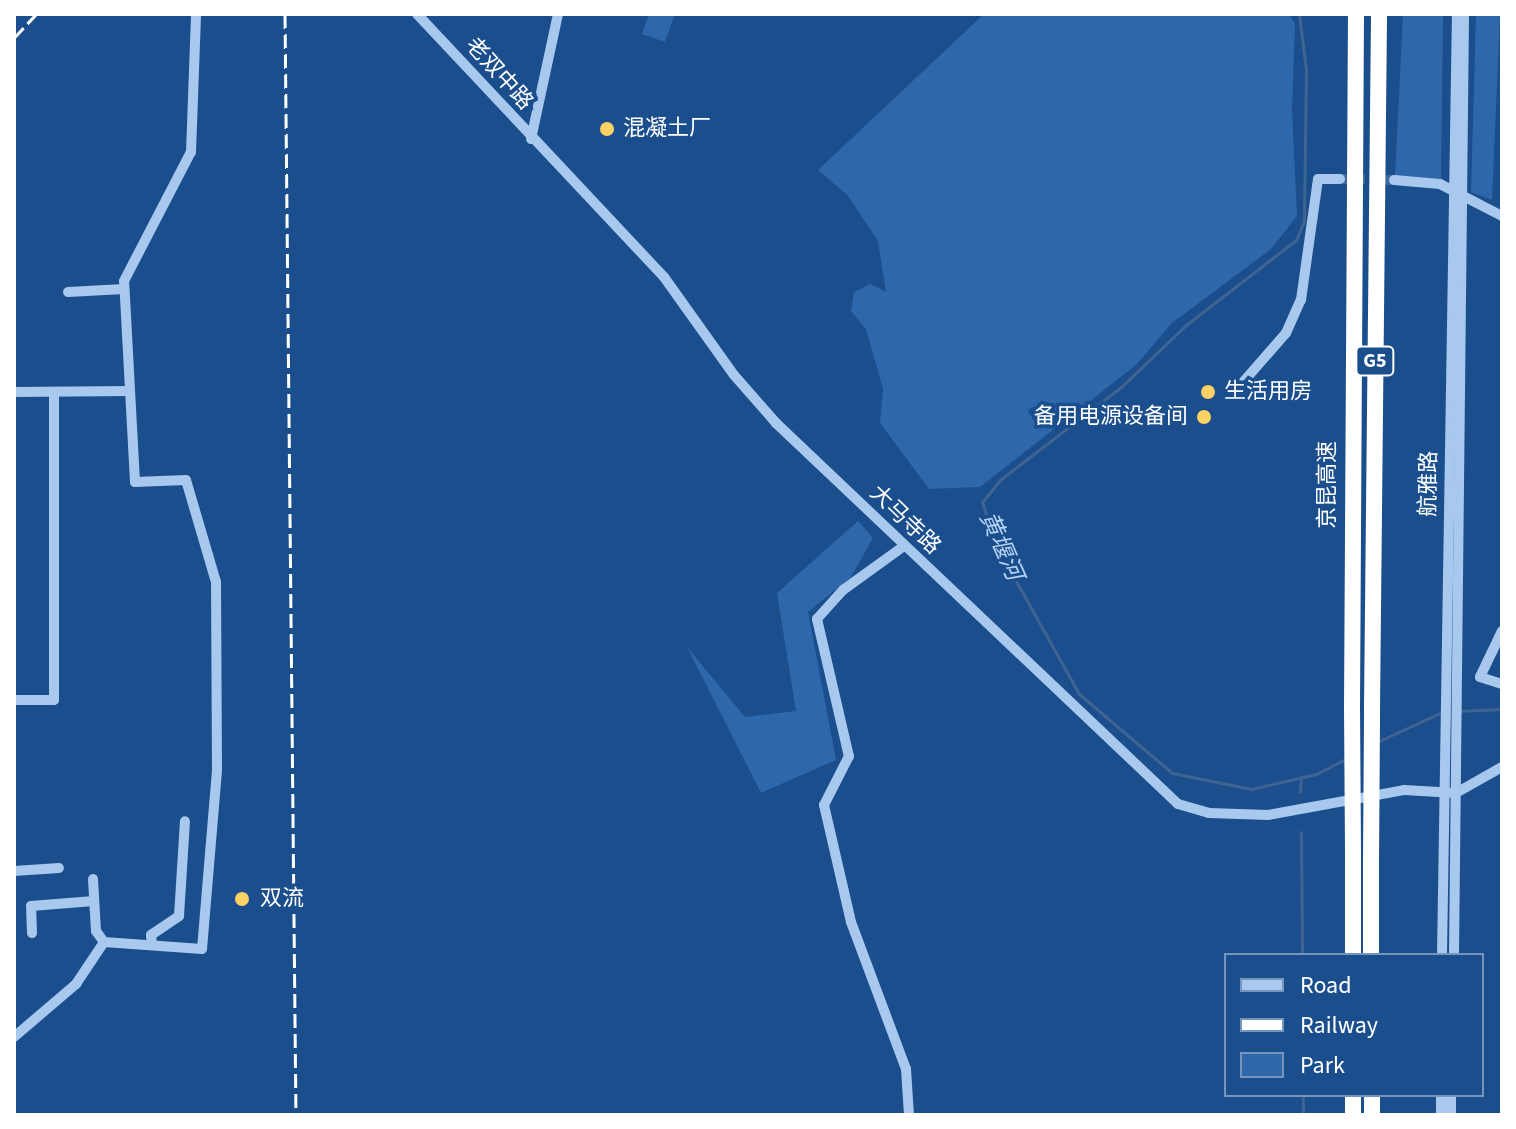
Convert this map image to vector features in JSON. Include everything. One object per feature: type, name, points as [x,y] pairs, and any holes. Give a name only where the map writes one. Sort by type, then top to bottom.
[{"type":"highway","name":"京昆高速","points":[[1353,953],[1356,14]]},
{"type":"highway","name":"京昆高速","points":[[1371,953],[1379,14]]},
{"type":"street","points":[[104,942],[202,949],[217,770],[216,582],[186,480],[135,482],[124,289],[191,152],[196,14]]},
{"type":"street","name":"老双中路","points":[[409,14],[437,36]]},
{"type":"street","name":"老双中路","points":[[417,14],[531,139]]},
{"type":"street","points":[[531,139],[558,14]]},
{"type":"street","name":"航雅路","points":[[1454,953],[1460,192],[1457,14]]},
{"type":"street","name":"航雅路","points":[[1442,953],[1444,700],[1464,14]]},
{"type":"street","name":"大马寺路","points":[[531,139],[664,277],[734,375],[776,423],[1178,804],[1209,813],[1319,809],[1404,790],[1456,793]]},
{"type":"street","points":[[1230,397],[1286,333],[1301,300],[1318,179],[1340,179]]},
{"type":"street","points":[[1394,180],[1460,192],[1502,216]]},
{"type":"street","points":[[68,292],[124,289]]},
{"type":"street","points":[[14,392],[130,391]]},
{"type":"street","points":[[14,700],[54,700],[54,392]]},
{"type":"street","points":[[904,546],[843,590],[817,619],[849,756],[824,805],[851,922],[906,1069],[909,1115]]},
{"type":"street","points":[[1502,631],[1480,677],[1502,684]]},
{"type":"street","points":[[1456,793],[1502,767]]},
{"type":"street","points":[[152,945],[151,935],[179,916],[185,821]]},
{"type":"street","points":[[14,871],[59,868]]},
{"type":"street","points":[[93,879],[96,931],[104,942]]},
{"type":"street","points":[[32,933],[31,906],[94,901]]},
{"type":"street","points":[[14,1037],[76,984],[104,942]]},
{"type":"green space","points":[[649,14],[675,14],[665,42],[642,34]]},
{"type":"green space","points":[[984,14],[1289,14],[1295,24],[1292,109],[1297,216],[1271,249],[1172,323],[1136,365],[980,487],[929,489],[880,423],[883,389],[866,329],[851,311],[854,292],[870,284],[886,292],[878,241],[848,196],[818,170]]},
{"type":"green space","points":[[1403,14],[1443,14],[1441,180],[1395,176]]},
{"type":"green space","points":[[1476,14],[1500,14],[1492,200],[1471,192]]},
{"type":"green space","points":[[858,521],[873,538],[851,577],[808,612],[836,760],[761,793],[687,647],[745,717],[796,711],[777,593]]},
{"type":"waterway","name":"黄堰河","points":[[1299,14],[1306,70],[1304,221],[1296,240],[1186,325],[1121,387],[1000,480],[982,502],[997,547],[1079,694],[1172,773],[1251,789],[1316,774],[1346,759]]},
{"type":"waterway","name":"黄堰河","points":[[1458,711],[1502,709]]},
{"type":"waterway","name":"黄堰河","points":[[1377,742],[1442,712]]},
{"type":"waterway","points":[[1300,792],[1301,777]]},
{"type":"waterway","points":[[1301,832],[1302,953]]},
{"type":"waterway","points":[[1303,1097],[1303,1115]]},
{"type":"tunnel","points":[[1340,179],[1394,180]]},
{"type":"railway","points":[[14,38],[36,14]]},
{"type":"railway","points":[[285,14],[296,1115]]},
{"type":"place","name":"混凝土厂","points":[[607,129]]},
{"type":"place","name":"生活用房","points":[[1208,392]]},
{"type":"place","name":"备用电源设备间","points":[[1204,417]]},
{"type":"place","name":"双流","points":[[242,899]]}]
